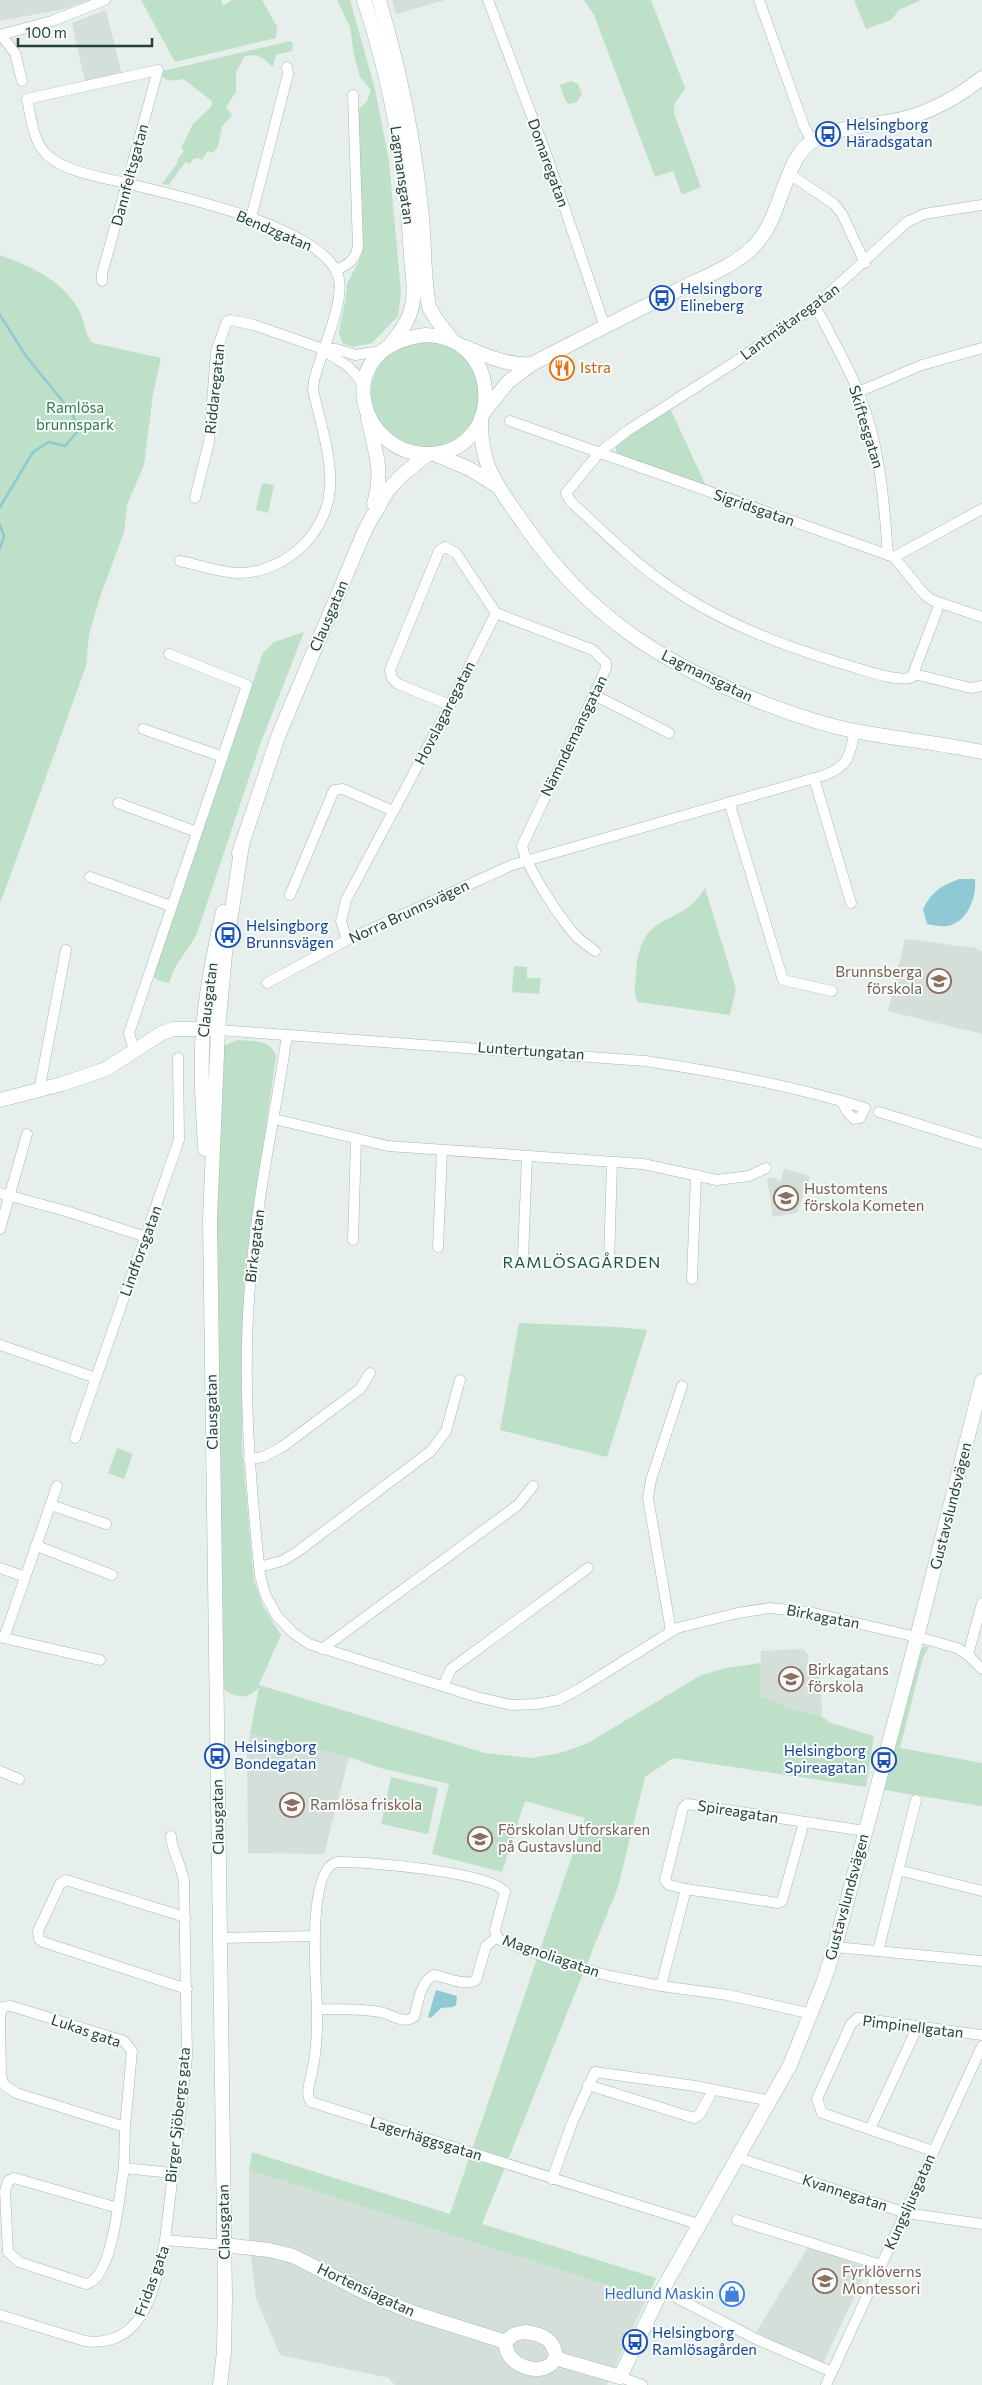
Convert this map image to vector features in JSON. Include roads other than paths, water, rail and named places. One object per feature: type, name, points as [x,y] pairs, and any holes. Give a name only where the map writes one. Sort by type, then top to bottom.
[{"type":"main road","name":"Lagmansgatan","points":[[364,0],[392,109],[402,164],[410,242],[412,307],[407,322],[385,348]]},
{"type":"main road","name":"Lagmansgatan","points":[[379,0],[401,82],[413,145],[421,209],[429,307],[436,319],[457,343]]},
{"type":"main road","points":[[532,364],[516,364],[499,360],[439,336],[424,335],[410,338],[385,348],[368,369],[363,385],[366,409],[376,426],[396,445],[416,453],[431,454],[448,450],[460,444],[474,431],[483,415],[508,382],[532,364],[706,276],[751,250],[772,222],[788,173],[812,141],[840,130],[919,114],[963,92],[982,78]]},
{"type":"main road","points":[[457,343],[480,368],[486,393],[483,415]]},
{"type":"main road","name":"Clausgatan","points":[[220,2385],[225,2335],[221,1938],[210,1219],[202,1100],[203,1029],[215,944],[242,845],[279,734],[366,528],[378,491],[380,472],[366,409]]},
{"type":"main road","name":"Lagmansgatan","points":[[483,415],[484,458],[498,487],[540,547],[574,588],[599,611],[638,640],[679,665],[746,696],[801,716],[855,731],[982,752]]},
{"type":"main road","name":"Lagmansgatan","points":[[431,454],[468,468],[498,487]]},
{"type":"main road","name":"Clausgatan","points":[[366,528],[388,490],[402,475],[431,454]]},
{"type":"main road","name":"Clausgatan","points":[[210,1219],[218,1030],[225,954],[242,845]]},
{"type":"main road","points":[[0,1100],[39,1091],[106,1069],[162,1032],[174,1029],[218,1030]]},
{"type":"main road","name":"Gustavslundsvägen","points":[[620,2377],[647,2319],[790,2065],[812,2014],[835,1947],[982,1381]]},
{"type":"main road","name":"Hortensiagatan","points":[[224,2245],[269,2250],[293,2256],[368,2294],[414,2313],[506,2342]]},
{"type":"main road","points":[[518,2333],[542,2336],[552,2345],[555,2358],[547,2366],[531,2369],[510,2357],[506,2342],[510,2337],[518,2333]]},
{"type":"main road","points":[[555,2358],[620,2377]]},
{"type":"street","points":[[22,81],[15,53],[1,35],[52,21],[105,0]]},
{"type":"street","name":"Domaregatan","points":[[488,0],[548,159],[605,327]]},
{"type":"street","points":[[759,0],[804,126],[812,141]]},
{"type":"street","points":[[251,218],[288,74],[287,67]]},
{"type":"street","name":"Bendzgatan","points":[[158,70],[27,99],[38,142],[49,157],[68,167],[251,218],[315,247],[327,257],[336,270]]},
{"type":"street","name":"Dannfeltsgatan","points":[[102,281],[158,70]]},
{"type":"street","points":[[180,561],[226,572],[261,570],[288,558],[312,535],[324,515],[330,488],[328,460],[313,390],[339,297],[339,278],[336,270],[349,263],[355,257],[358,247],[353,95]]},
{"type":"street","points":[[788,173],[834,204],[842,214],[865,263]]},
{"type":"street","name":"Lantmätaregatan","points":[[914,674],[903,679],[864,670],[793,648],[713,613],[664,583],[567,498],[566,493],[599,453],[627,431],[735,362],[816,306],[865,263],[907,222],[924,214],[982,204]]},
{"type":"street","name":"Skiftesgatan","points":[[816,306],[858,392],[875,446],[891,556]]},
{"type":"street","name":"Riddaregatan","points":[[195,498],[209,442],[216,352],[227,321],[231,320],[254,326],[323,349],[336,349],[355,354],[385,348]]},
{"type":"street","points":[[858,392],[922,365],[982,348]]},
{"type":"street","name":"Riddaregatan","points":[[323,349],[353,369],[363,385]]},
{"type":"street","name":"Sigridsgatan","points":[[510,421],[891,556]]},
{"type":"street","points":[[982,509],[891,556],[924,594],[940,603],[982,617]]},
{"type":"street","points":[[450,705],[398,684],[392,678],[390,670],[440,549],[448,548],[456,554],[496,613]]},
{"type":"street","points":[[940,603],[914,674],[971,688],[982,686]]},
{"type":"street","name":"Nämndemansgatan","points":[[496,613],[598,653],[607,666],[525,836],[522,846],[528,860]]},
{"type":"street","name":"Hovslagaregatan","points":[[348,940],[341,921],[343,906],[450,705],[496,613]]},
{"type":"street","points":[[134,1050],[129,1033],[247,684],[169,654]]},
{"type":"street","points":[[594,695],[669,733]]},
{"type":"street","points":[[143,729],[223,757]]},
{"type":"street","name":"Norra Brunnsvägen","points":[[267,983],[348,940],[512,865],[840,769],[844,765],[855,731]]},
{"type":"street","points":[[814,778],[851,903]]},
{"type":"street","points":[[290,895],[334,790],[343,789],[393,811]]},
{"type":"street","points":[[729,802],[783,980],[832,991]]},
{"type":"street","points":[[118,803],[197,832]]},
{"type":"street","points":[[528,860],[539,881],[576,936],[595,951]]},
{"type":"street","points":[[90,877],[171,906]]},
{"type":"street","points":[[39,1091],[66,950]]},
{"type":"street","name":"Luntertungatan","points":[[218,1030],[645,1061],[748,1078],[841,1100]]},
{"type":"street","name":"Birkagatan","points":[[287,1035],[259,1212],[250,1286],[248,1355],[249,1459],[260,1567],[265,1594],[282,1622],[298,1637],[322,1649],[511,1705],[547,1703],[579,1689],[670,1631],[738,1613],[770,1608],[809,1612],[917,1637],[957,1648],[968,1655]]},
{"type":"street","name":"Lindforsgatan","points":[[75,1438],[179,1140],[178,1058]]},
{"type":"street","points":[[879,1112],[982,1144]]},
{"type":"street","points":[[274,1119],[356,1140],[388,1146],[653,1166],[721,1180],[753,1175],[766,1168]]},
{"type":"street","points":[[0,1229],[5,1194],[27,1134]]},
{"type":"street","points":[[353,1240],[356,1140]]},
{"type":"street","points":[[438,1247],[442,1151]]},
{"type":"street","points":[[523,1257],[527,1157]]},
{"type":"street","points":[[609,1262],[612,1162]]},
{"type":"street","points":[[692,1279],[696,1175]]},
{"type":"street","points":[[5,1194],[146,1237]]},
{"type":"street","points":[[0,1345],[96,1378]]},
{"type":"street","points":[[249,1459],[263,1457],[282,1447],[360,1389],[370,1373]]},
{"type":"street","points":[[260,1567],[278,1562],[297,1552],[431,1451],[446,1431],[460,1380]]},
{"type":"street","points":[[670,1631],[648,1498],[651,1480],[682,1386]]},
{"type":"street","points":[[57,1486],[26,1577],[2,1637],[100,1660]]},
{"type":"street","points":[[322,1649],[518,1504],[533,1486]]},
{"type":"street","points":[[51,1505],[106,1524]]},
{"type":"street","points":[[37,1546],[112,1575]]},
{"type":"street","points":[[0,1568],[26,1577]]},
{"type":"street","points":[[443,1686],[451,1669],[588,1568]]},
{"type":"street","points":[[982,1603],[968,1655],[982,1669]]},
{"type":"street","points":[[0,1771],[19,1779]]},
{"type":"street","points":[[878,1951],[916,1800]]},
{"type":"street","name":"Spireagatan","points":[[804,1822],[782,1901],[778,1903],[686,1889],[669,1885],[665,1880],[683,1808],[687,1804],[865,1831]]},
{"type":"street","name":"Birger Sjöbergs gata","points":[[165,2240],[187,2057],[187,1989],[182,1868],[171,1843],[171,1836]]},
{"type":"street","name":"Magnoliagatan","points":[[314,1936],[324,1874],[332,1864],[343,1862],[397,1865],[438,1871],[500,1886],[505,1892],[495,1930],[497,1937],[578,1968],[661,1986],[728,1995],[812,2014]]},
{"type":"street","points":[[898,1870],[982,1891]]},
{"type":"street","points":[[185,1917],[66,1880],[60,1884],[38,1931],[39,1939],[43,1942],[187,1989]]},
{"type":"street","points":[[661,1986],[686,1889]]},
{"type":"street","points":[[221,1938],[314,1936]]},
{"type":"street","name":"Lagerhäggsgatan","points":[[314,1936],[318,2009],[316,2051],[308,2090],[311,2102],[701,2225]]},
{"type":"street","points":[[318,2009],[383,2013],[404,2020],[410,2020],[414,2017],[424,1984],[428,1978],[434,1974],[468,1983],[474,1982],[486,1946],[497,1937]]},
{"type":"street","points":[[835,1947],[982,1961]]},
{"type":"street","name":"Lukas gata","points":[[118,2208],[11,2178],[8,2180],[5,2191],[8,2252],[19,2262],[86,2284],[90,2283],[101,2273],[114,2234],[118,2208],[124,2168],[125,2127],[132,2050],[124,2041],[11,2006],[3,2007],[0,2024],[1,2076],[4,2085],[16,2092],[125,2127]]},
{"type":"street","name":"Pimpinellgatan","points":[[933,2151],[822,2113],[817,2099],[851,2024],[858,2018],[917,2028],[982,2035]]},
{"type":"street","points":[[870,2129],[917,2028]]},
{"type":"street","name":"Kungsljusgatan","points":[[826,2385],[982,2046]]},
{"type":"street","points":[[552,2179],[588,2085],[593,2074],[600,2071],[771,2100]]},
{"type":"street","points":[[588,2085],[694,2118],[700,2114],[713,2090]]},
{"type":"street","name":"Kvannegatan","points":[[739,2158],[906,2212],[982,2224]]},
{"type":"street","points":[[124,2168],[172,2174]]},
{"type":"street","points":[[737,2220],[881,2265]]},
{"type":"street","name":"Fridas gata","points":[[0,2315],[85,2341],[100,2342],[114,2339],[128,2332],[143,2314],[165,2240],[224,2245]]},
{"type":"street","points":[[677,2298],[756,2339],[832,2372]]},
{"type":"street","points":[[620,2377],[642,2385]]},
{"type":"water","points":[[959,879],[975,879],[974,894],[965,915],[954,924],[947,926],[927,924],[923,909],[930,898],[941,887]]},
{"type":"water","points":[[436,1990],[457,1996],[456,2005],[441,2008],[431,2018],[428,2017]]},
{"type":"waterway","points":[[0,315],[26,356],[73,414],[77,432],[65,446],[49,442],[33,452],[0,507]]},
{"type":"waterway","points":[[0,525],[4,536],[0,549]]},
{"type":"place","name":"Helsingborg Häradsgatan","points":[[828,134]]},
{"type":"place","name":"Helsingborg Elineberg","points":[[662,298]]},
{"type":"place","name":"Istra","points":[[562,368]]},
{"type":"place","name":"Helsingborg Brunnsvägen","points":[[228,935]]},
{"type":"place","name":"Brunnsberga förskola","points":[[939,981]]},
{"type":"place","name":"Hustomtens förskola Kometen","points":[[786,1198]]},
{"type":"place","name":"Birkagatans förskola","points":[[791,1679]]},
{"type":"place","name":"Helsingborg Bondegatan","points":[[217,1756]]},
{"type":"place","name":"Helsingborg Spireagatan","points":[[884,1760]]},
{"type":"place","name":"Ramlösa friskola","points":[[292,1805]]},
{"type":"place","name":"Förskolan Utforskaren på Gustavslund","points":[[480,1839]]},
{"type":"place","name":"Fyrklöverns Montessori","points":[[825,2281]]},
{"type":"place","name":"Hedlund Maskin","points":[[732,2294]]},
{"type":"place","name":"Helsingborg Ramlösagården","points":[[635,2342]]},
{"type":"district","name":"RAMLÖSAGÅRDEN","points":[[582,1262]]},
{"type":"park label","name":"Ramlösa brunnspark","points":[[75,416]]}]
